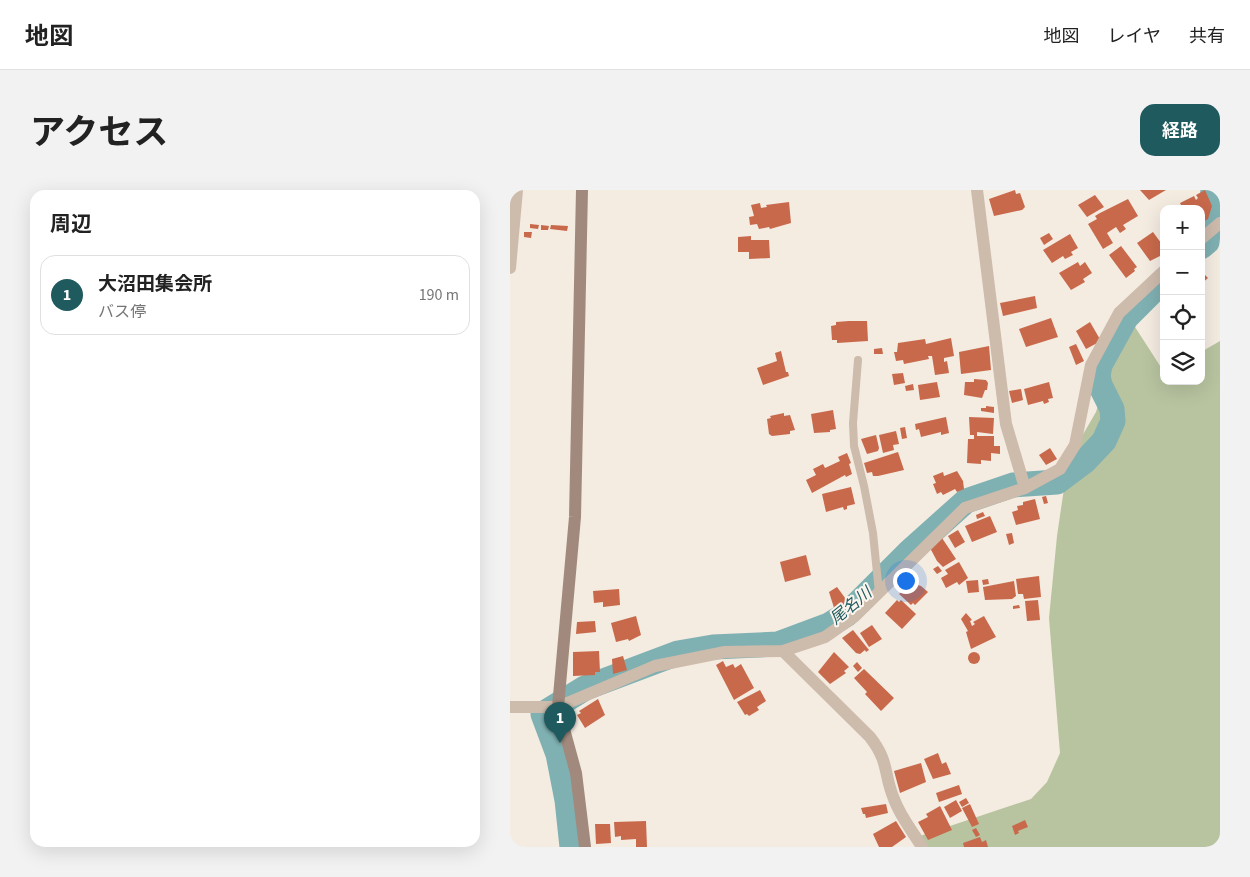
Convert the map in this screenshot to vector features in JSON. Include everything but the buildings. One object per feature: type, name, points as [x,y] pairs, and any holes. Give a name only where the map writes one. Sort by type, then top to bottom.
[{"type":"street","points":[[510,268],[517,190]]},
{"type":"street","points":[[582,190],[575,517],[558,707],[576,773],[586,847]]},
{"type":"street","points":[[981,192],[982,248],[1006,424],[1025,488]]},
{"type":"street","points":[[1205,236],[1220,223]]},
{"type":"street","points":[[510,707],[558,707],[655,666],[725,652],[783,651],[825,636],[855,616],[965,508],[1025,488],[1060,469],[1075,445],[1091,365],[1119,313],[1160,275]]},
{"type":"street","points":[[783,651],[880,749],[886,761],[894,799],[922,847]]},
{"type":"lane","points":[[858,360],[853,423],[854,446],[873,533],[879,593]]},
{"type":"green space","points":[[1126,313],[1160,366],[1160,385],[1205,385],[1205,350],[1220,341],[1220,847],[923,847],[920,836],[1031,799],[1047,782],[1060,753],[1049,618],[1057,536],[1066,475],[1078,443],[1096,412],[1108,373],[1117,325]]},
{"type":"waterway","name":"尾名川","points":[[1205,244],[1207,242],[1213,190]]},
{"type":"waterway","name":"尾名川","points":[[572,847],[567,800],[558,754],[543,714],[585,688],[678,653],[713,647],[778,644],[829,625],[847,614],[909,552],[966,501],[1013,485],[1057,482],[1085,461],[1104,441],[1113,421],[1112,409],[1100,385],[1098,376],[1100,365],[1126,318],[1160,284]]},
{"type":"place","name":"大沼田集会所","points":[[560,743]]}]
